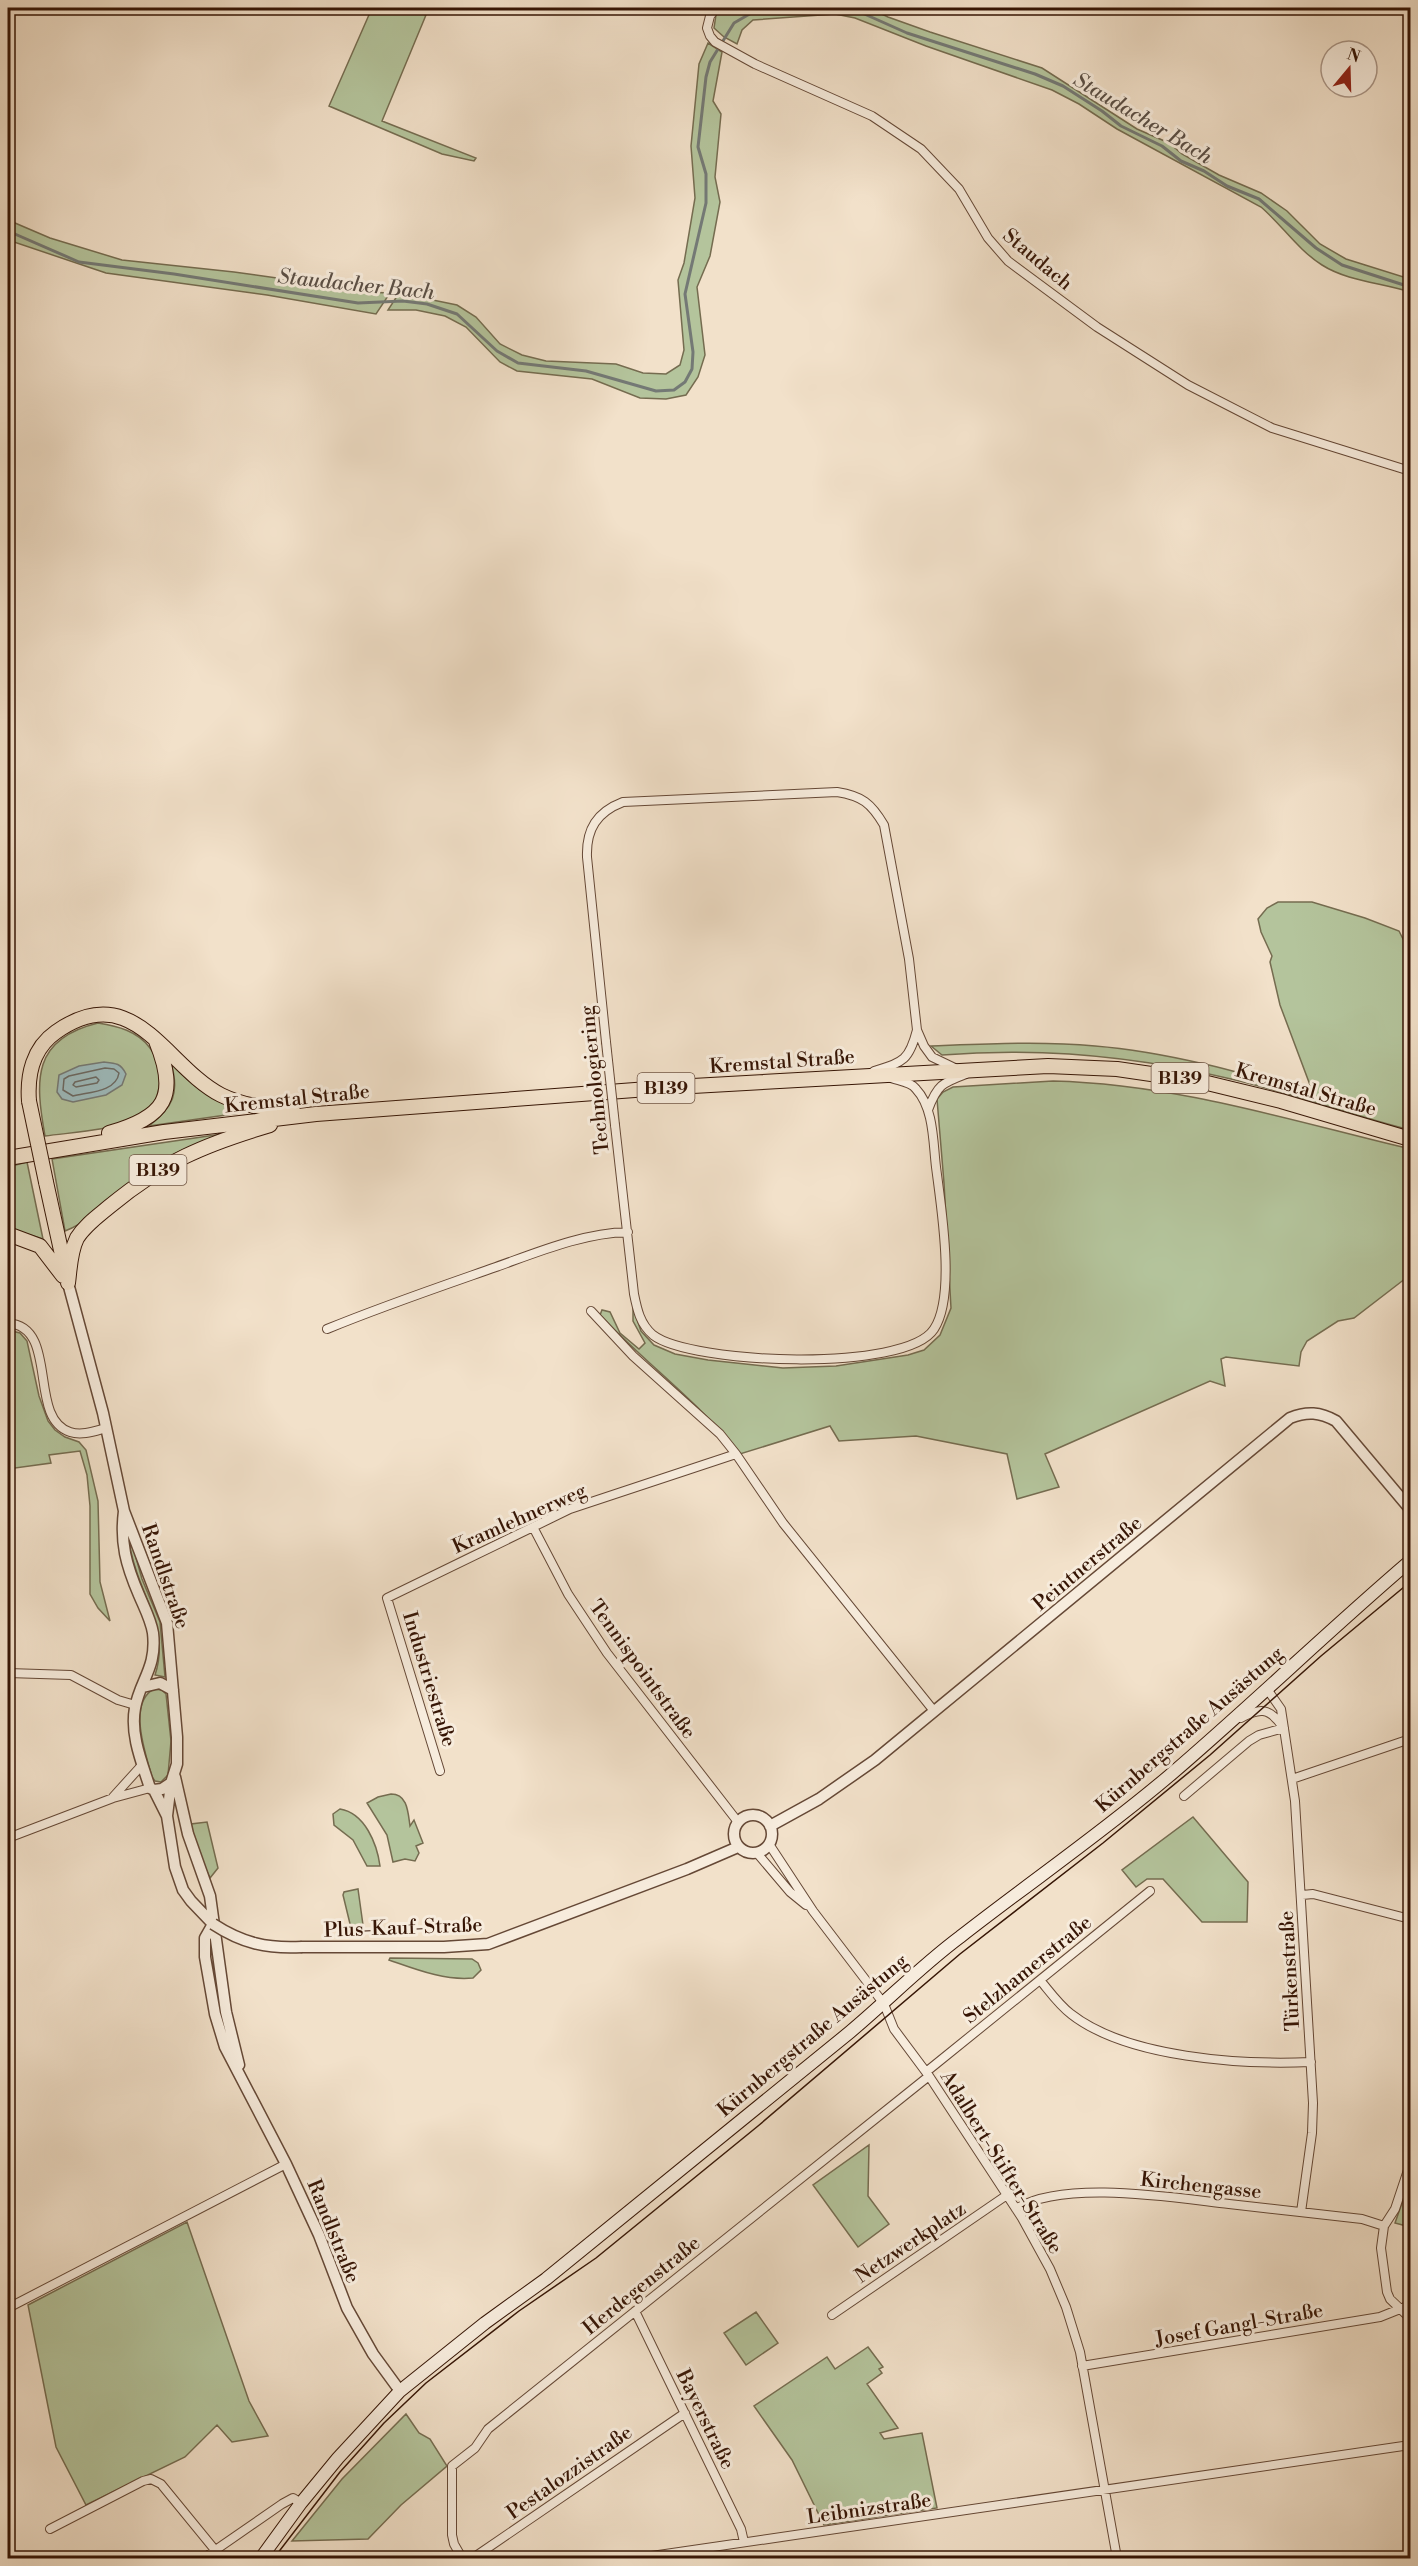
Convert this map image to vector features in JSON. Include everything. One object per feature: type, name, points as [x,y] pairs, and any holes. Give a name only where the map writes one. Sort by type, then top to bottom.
[{"type":"main road","name":"B139","points":[[68,1283],[29,1101],[29,1079],[36,1056],[52,1035],[70,1023],[90,1016],[116,1017],[136,1023],[172,1053],[195,1077],[222,1095],[253,1106],[316,1114]]},
{"type":"main road","name":"B139","points":[[52,1149],[136,1124],[156,1111],[163,1101],[168,1080],[164,1059],[155,1039]]},
{"type":"main road","name":"Kremstal Straße","points":[[8,1158],[175,1130],[316,1114],[597,1092],[880,1074],[1077,1066],[1171,1076],[1248,1092],[1410,1139]]},
{"type":"main road","name":"B139","points":[[68,1283],[72,1251],[81,1232],[149,1176],[172,1161],[215,1142],[300,1116]]},
{"type":"main road","points":[[8,1234],[40,1246],[47,1252],[68,1283]]},
{"type":"main road","name":"Kürnbergstraße Ausästung","points":[[261,2559],[301,2503],[359,2433],[400,2391],[478,2328],[546,2279],[884,2004],[905,1981],[961,1935],[1085,1844],[1267,1689],[1410,1561]]},
{"type":"street","name":"Staudach","points":[[716,8],[710,16],[707,28],[710,36],[718,45],[883,122],[934,160],[977,216],[988,238],[1008,261],[1097,327],[1188,385],[1272,428],[1410,471]]},
{"type":"street","name":"Technologiering","points":[[880,1074],[916,1088],[928,1110],[939,1192],[945,1288],[943,1305],[935,1329],[930,1335],[911,1346],[872,1355],[815,1360],[709,1352],[665,1342],[652,1334],[638,1314],[634,1294],[606,1042],[587,849],[591,828],[598,816],[609,807],[630,801],[825,793],[850,794],[875,808],[884,825],[909,959],[917,1030],[932,1057],[957,1070]]},
{"type":"street","name":"Technologiering","points":[[859,1076],[902,1062],[911,1050],[917,1030]]},
{"type":"street","points":[[928,1110],[933,1095],[941,1085],[985,1068]]},
{"type":"street","points":[[327,1329],[376,1309],[564,1243],[628,1232]]},
{"type":"street","name":"Randlstraße","points":[[68,1283],[106,1428],[124,1511],[167,1623],[177,1737],[167,1816]]},
{"type":"street","points":[[591,1311],[633,1356],[720,1434],[783,1524],[934,1711]]},
{"type":"street","points":[[8,1323],[21,1326],[34,1340],[48,1402],[55,1421],[70,1432],[80,1433],[106,1428]]},
{"type":"street","name":"Peintnerstraße","points":[[770,1826],[797,1813],[837,1788],[875,1760],[1281,1425],[1301,1413],[1319,1413],[1336,1421],[1410,1509]]},
{"type":"street","name":"Kramlehnerweg","points":[[387,1598],[570,1509],[736,1454]]},
{"type":"street","name":"Randlstraße","points":[[124,1511],[121,1534],[124,1552],[153,1632],[153,1657],[135,1705],[134,1726],[142,1765],[167,1816]]},
{"type":"street","name":"Tennispointstraße","points":[[533,1527],[568,1594],[607,1653],[738,1822]]},
{"type":"street","name":"Industriestraße","points":[[387,1598],[440,1772]]},
{"type":"street","points":[[8,1673],[71,1675],[118,1700],[135,1705]]},
{"type":"street","points":[[143,1687],[160,1683],[173,1690]]},
{"type":"street","name":"Türkenstraße","points":[[1267,1689],[1281,1709],[1292,1779],[1302,1894],[1313,2117],[1300,2212]]},
{"type":"street","points":[[1184,1796],[1258,1735],[1284,1728],[1276,1717],[1262,1709],[1255,1710],[1222,1728]]},
{"type":"street","points":[[1292,1779],[1410,1739]]},
{"type":"street","points":[[113,1798],[142,1765]]},
{"type":"street","points":[[8,1838],[113,1798],[152,1789],[162,1789],[173,1779]]},
{"type":"street","name":"Randlstraße","points":[[173,1779],[188,1834],[210,1896],[226,2012],[243,2080]]},
{"type":"street","name":"Plus-Kauf-Straße","points":[[167,1816],[179,1880],[191,1901],[213,1924],[237,1938],[272,1948],[488,1944],[634,1887],[687,1869],[738,1847]]},
{"type":"street","points":[[749,1816],[755,1816],[766,1821],[770,1826],[769,1844],[757,1853],[747,1852],[738,1847],[734,1837],[738,1822],[749,1816]]},
{"type":"street","points":[[769,1844],[813,1911]]},
{"type":"street","points":[[757,1853],[790,1892],[813,1911]]},
{"type":"street","name":"Stelzhamerstraße","points":[[927,2074],[1150,1891]]},
{"type":"street","points":[[1302,1894],[1313,1894],[1410,1919]]},
{"type":"street","name":"Adalbert-Stifter-Straße","points":[[813,1911],[884,2004],[894,2029],[927,2074],[1016,2209],[1040,2250],[1058,2288],[1076,2338],[1117,2559]]},
{"type":"street","name":"Randlstraße","points":[[213,1924],[205,1938],[205,1957],[217,2022],[231,2060],[286,2164],[319,2235],[330,2268],[358,2330],[400,2391]]},
{"type":"street","points":[[1040,1980],[1071,2014],[1095,2028],[1128,2042],[1196,2057],[1311,2062]]},
{"type":"street","name":"Herdegenstraße","points":[[462,2559],[452,2535],[452,2466],[475,2448],[488,2429],[927,2074]]},
{"type":"street","points":[[8,2308],[286,2164]]},
{"type":"street","points":[[1410,2164],[1395,2209],[1383,2226],[1381,2248],[1387,2292],[1410,2318]]},
{"type":"street","name":"Kirchengasse","points":[[1016,2209],[1047,2198],[1094,2193],[1137,2194],[1362,2219],[1383,2226]]},
{"type":"street","name":"Netzwerkplatz","points":[[832,2315],[1007,2195]]},
{"type":"street","name":"Josef Gangl-Straße","points":[[1082,2366],[1380,2317],[1410,2305]]},
{"type":"street","name":"Bayerstraße","points":[[635,2311],[741,2529],[744,2542]]},
{"type":"street","name":"Pestalozzistraße","points":[[473,2559],[685,2413]]},
{"type":"street","name":"Leibnizstraße","points":[[638,2559],[1410,2445]]},
{"type":"street","points":[[50,2529],[151,2479],[161,2484],[215,2550]]},
{"type":"street","points":[[204,2559],[282,2504],[293,2498],[301,2503]]},
{"type":"green space","points":[[372,8],[406,8],[426,15],[382,121],[476,158],[474,161],[442,154],[329,106]]},
{"type":"green space","points":[[721,8],[869,8],[930,32],[1042,68],[1137,129],[1169,143],[1182,154],[1219,175],[1261,193],[1287,211],[1320,244],[1346,259],[1410,279],[1410,292],[1342,275],[1322,265],[1305,252],[1261,207],[1117,129],[1079,104],[1052,90],[926,46],[855,18],[835,14],[753,20],[742,30],[737,44],[714,28],[716,15]]},
{"type":"green space","points":[[708,43],[722,52],[713,101],[721,114],[715,177],[720,202],[710,256],[697,287],[705,355],[698,377],[686,395],[666,399],[640,398],[592,379],[517,371],[500,362],[466,327],[445,316],[416,310],[388,310],[399,293],[457,305],[476,317],[500,344],[522,355],[546,361],[616,364],[643,373],[666,374],[680,365],[684,350],[678,280],[684,263],[695,198],[691,146],[699,64]]},
{"type":"green space","points":[[8,220],[50,238],[122,260],[284,279],[336,291],[390,293],[376,314],[267,295],[106,273],[8,240]]},
{"type":"green space","points":[[1278,902],[1312,902],[1399,931],[1410,953],[1410,1130],[1254,1085],[1160,1064],[1051,1053],[942,1055],[931,1046],[1034,1043],[1123,1049],[1205,1064],[1313,1093],[1280,1005],[1270,962],[1272,956],[1258,919],[1267,908]]},
{"type":"green space","points":[[98,1023],[133,1033],[150,1048],[160,1077],[156,1097],[144,1113],[125,1123],[45,1136],[40,1097],[43,1064],[50,1051],[60,1040],[76,1030]]},
{"type":"green space","points":[[171,1063],[187,1080],[205,1093],[236,1109],[247,1112],[149,1126],[164,1112],[172,1099],[175,1083]]},
{"type":"green space","points":[[1053,1081],[1099,1084],[1189,1096],[1410,1149],[1410,1275],[1354,1318],[1338,1321],[1307,1341],[1301,1352],[1299,1366],[1226,1357],[1221,1359],[1225,1386],[1210,1381],[1045,1454],[1059,1487],[1017,1499],[1007,1454],[916,1436],[839,1441],[830,1426],[740,1454],[690,1400],[600,1315],[602,1310],[610,1312],[620,1333],[639,1349],[645,1343],[633,1321],[633,1307],[641,1331],[654,1345],[675,1354],[708,1360],[783,1368],[836,1366],[908,1355],[924,1350],[940,1335],[951,1308],[937,1099],[943,1092],[953,1087]]},
{"type":"green space","points":[[222,1134],[167,1158],[99,1211],[65,1231],[52,1159]]},
{"type":"green space","points":[[27,1162],[43,1239],[8,1228],[8,1167]]},
{"type":"green space","points":[[8,1330],[20,1333],[27,1341],[39,1396],[48,1421],[55,1430],[79,1442],[86,1450],[98,1501],[100,1582],[110,1621],[98,1608],[90,1594],[90,1506],[87,1475],[80,1451],[49,1455],[51,1463],[8,1469]]},
{"type":"green space","points":[[126,1522],[142,1579],[160,1622],[165,1677],[155,1675],[159,1648],[158,1635],[133,1560]]},
{"type":"green space","points":[[154,1689],[162,1690],[166,1694],[171,1741],[168,1775],[161,1782],[155,1781],[152,1777],[143,1743],[140,1717],[141,1706],[146,1696]]},
{"type":"green space","points":[[391,1794],[401,1797],[404,1801],[410,1826],[414,1820],[423,1843],[416,1846],[419,1853],[415,1861],[405,1859],[393,1862],[387,1835],[367,1803]]},
{"type":"green space","points":[[340,1809],[356,1816],[363,1823],[373,1839],[380,1866],[367,1866],[353,1840],[334,1825],[333,1814]]},
{"type":"green space","points":[[1193,1817],[1248,1882],[1247,1922],[1202,1922],[1163,1879],[1147,1879],[1136,1887],[1122,1870]]},
{"type":"green space","points":[[207,1822],[218,1868],[210,1878],[196,1847],[191,1824]]},
{"type":"green space","points":[[358,1889],[363,1925],[358,1933],[352,1932],[343,1895],[344,1892]]},
{"type":"green space","points":[[390,1958],[472,1959],[478,1963],[481,1970],[473,1978],[452,1978],[389,1960]]},
{"type":"green space","points":[[869,2145],[868,2196],[889,2224],[858,2247],[813,2185]]},
{"type":"green space","points":[[1410,2180],[1410,2227],[1395,2223]]},
{"type":"green space","points":[[187,2222],[249,2401],[268,2436],[232,2442],[217,2425],[185,2457],[86,2505],[56,2447],[28,2305]]},
{"type":"green space","points":[[756,2312],[778,2343],[746,2365],[724,2333]]},
{"type":"green space","points":[[868,2347],[883,2367],[879,2369],[882,2373],[867,2384],[898,2428],[880,2433],[884,2439],[922,2433],[937,2508],[824,2525],[792,2460],[754,2406],[827,2357],[835,2369]]},
{"type":"green space","points":[[406,2414],[419,2433],[430,2439],[447,2466],[401,2505],[368,2539],[292,2541],[342,2479]]},
{"type":"water","points":[[104,1062],[114,1063],[122,1068],[126,1074],[122,1085],[106,1095],[73,1102],[62,1099],[57,1092],[59,1075],[79,1066]]},
{"type":"waterway","name":"Staudacher Bach","points":[[8,231],[79,262],[174,274],[358,303],[403,301],[427,304],[457,314],[497,351],[518,363],[586,371],[656,391],[674,390],[685,382],[692,369],[693,352],[685,294],[706,203],[706,174],[698,147],[706,77],[710,62],[734,23],[753,12],[826,8]]},
{"type":"waterway","name":"Staudacher Bach","points":[[843,8],[851,8],[907,33],[1035,74],[1063,86],[1121,126],[1162,146],[1181,161],[1204,171],[1227,186],[1259,199],[1316,248],[1342,265],[1410,287]]},
{"type":"tram line","points":[[274,2558],[340,2472],[384,2423],[426,2383],[519,2311],[596,2258],[758,2126],[960,1954],[1103,1843],[1210,1755],[1321,1656],[1410,1582]]}]
